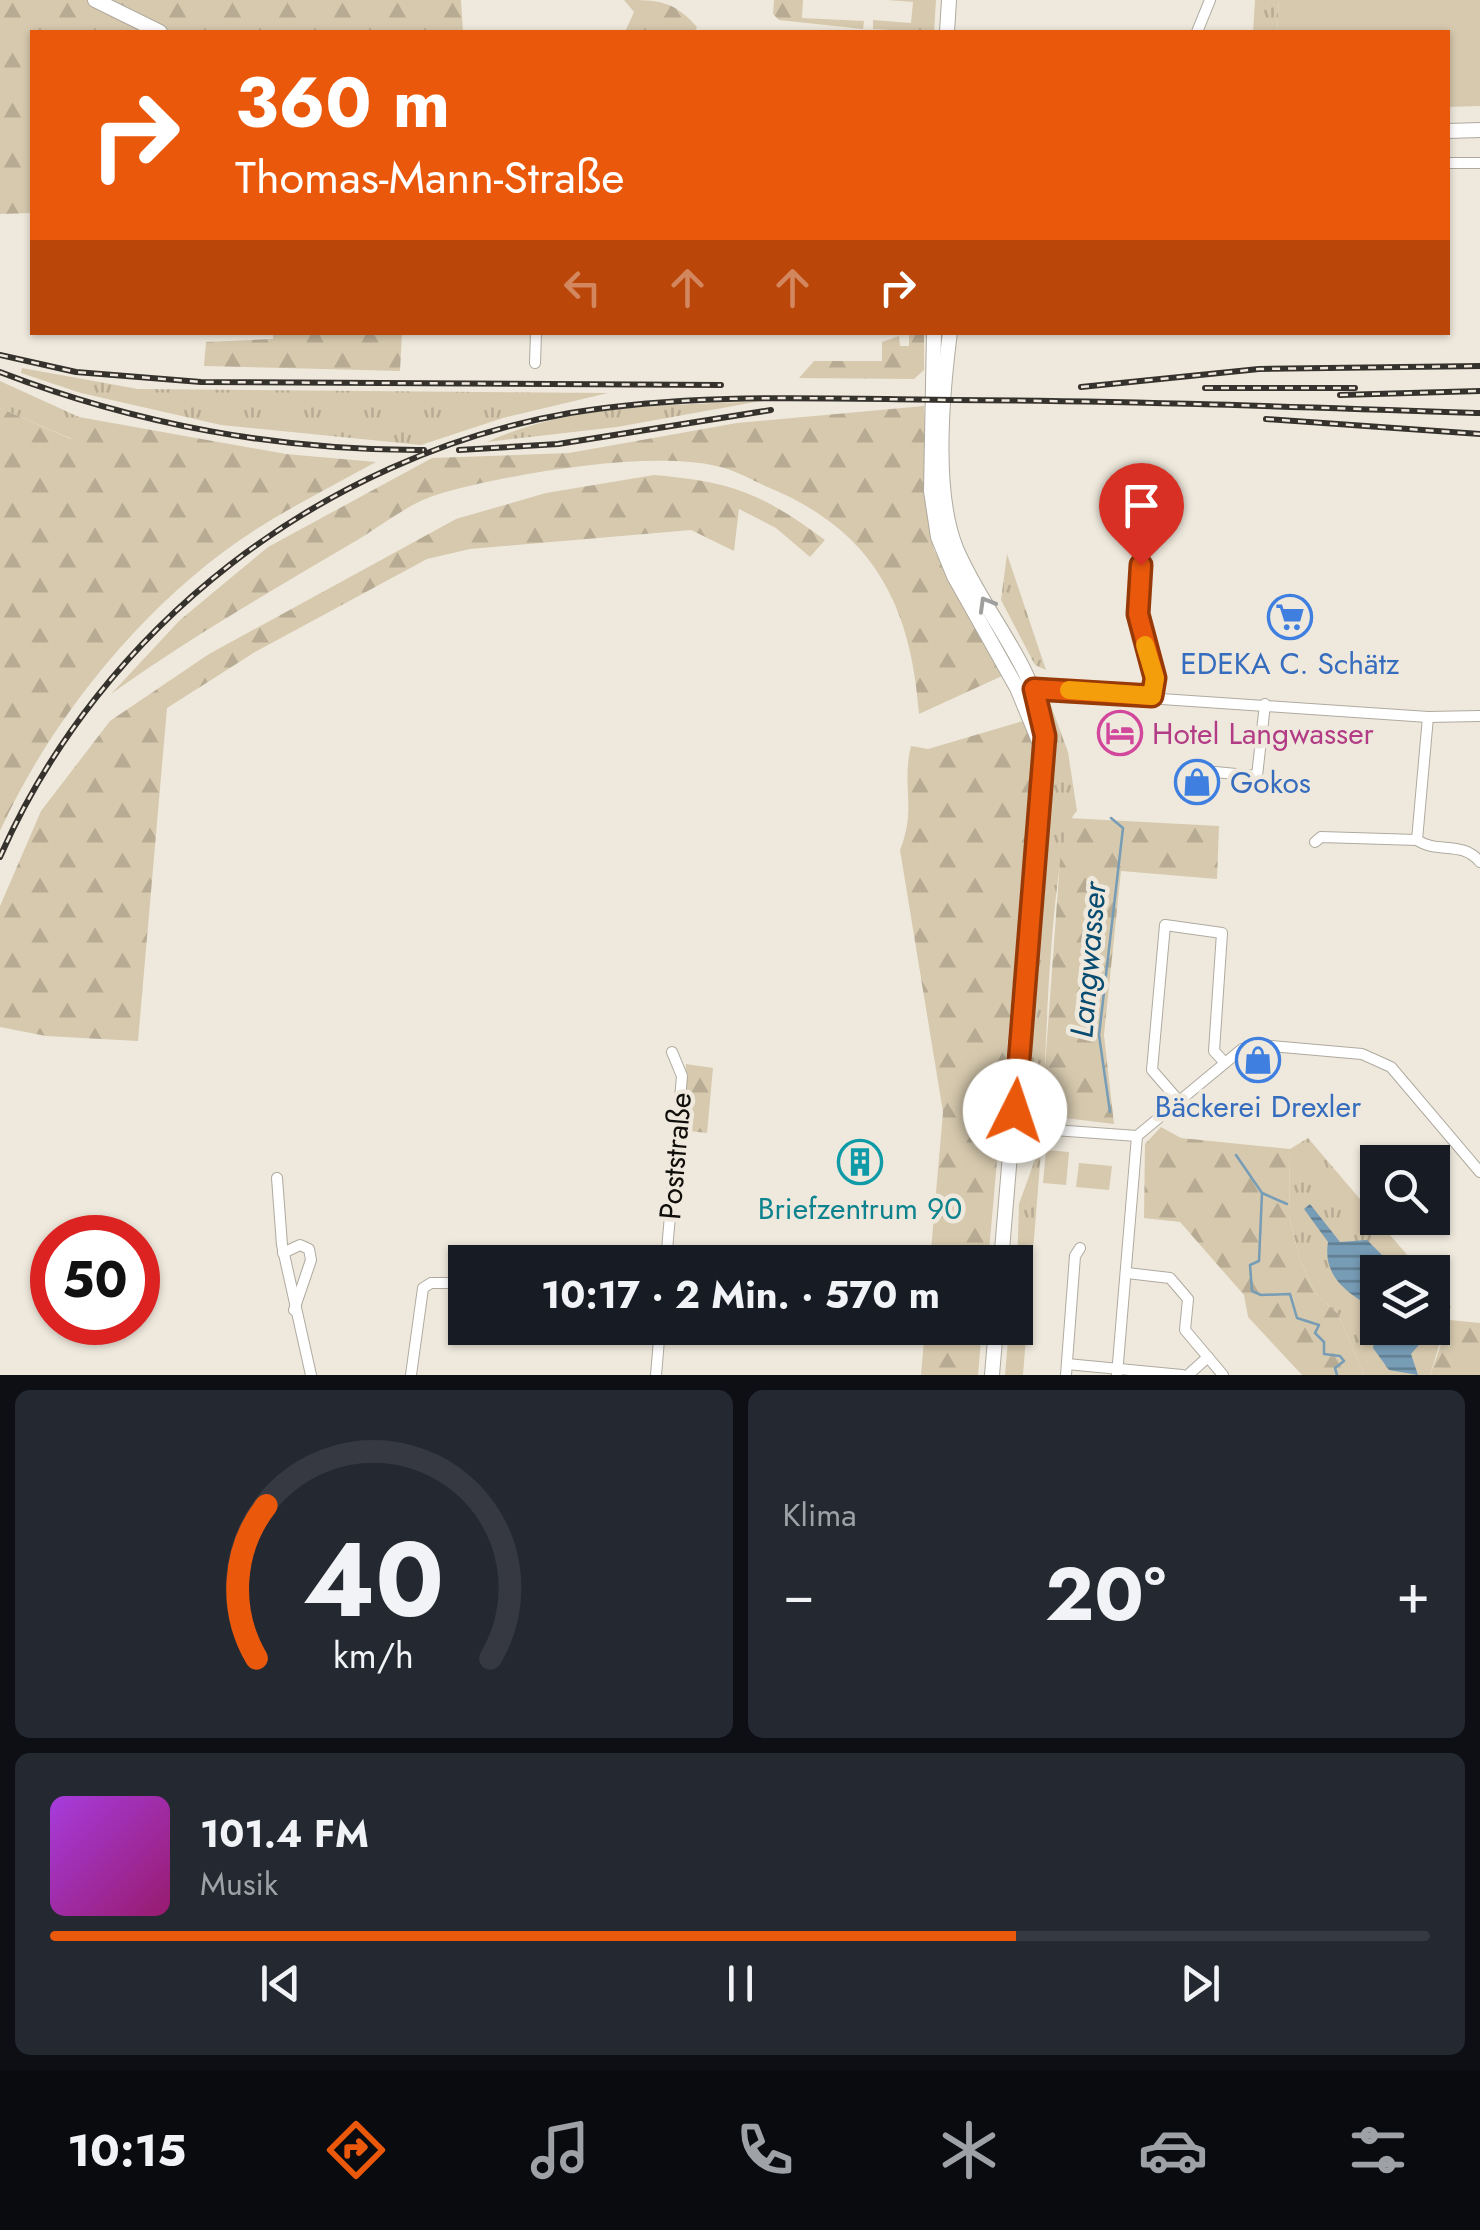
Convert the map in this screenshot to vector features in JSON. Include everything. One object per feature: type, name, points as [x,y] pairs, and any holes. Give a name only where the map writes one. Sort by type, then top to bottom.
[{"type":"main road","points":[[95,0],[156,30]]},
{"type":"main road","points":[[947,30],[949,0]]},
{"type":"main road","points":[[1450,131],[1480,130]]},
{"type":"main road","points":[[934,335],[934,522],[954,576],[1026,691]]},
{"type":"main road","points":[[950,335],[944,403],[947,518],[960,556],[1044,731],[1003,1245]]},
{"type":"main road","points":[[992,1375],[995,1345]]},
{"type":"street","points":[[1197,30],[1210,0]]},
{"type":"street","points":[[1450,164],[1480,163]]},
{"type":"street","points":[[536,335],[536,363]]},
{"type":"street","points":[[1141,565],[1138,614],[1155,678],[1152,696]]},
{"type":"street","points":[[1026,691],[1152,696],[1428,717],[1480,716]]},
{"type":"street","points":[[1215,772],[1258,776],[1265,704]]},
{"type":"street","points":[[1417,840],[1428,717]]},
{"type":"street","points":[[1315,842],[1321,837],[1417,840],[1425,845],[1467,850],[1480,862]]},
{"type":"street","points":[[1179,1101],[1152,1070],[1165,925],[1222,933],[1214,1051],[1225,1063]]},
{"type":"street","points":[[1014,1128],[1137,1136],[1242,1049],[1254,1046],[1376,1058],[1397,1074],[1480,1172]]},
{"type":"street","name":"Poststraße","points":[[667,1245],[682,1076],[672,1052]]},
{"type":"street","points":[[1117,1372],[1137,1136]]},
{"type":"street","points":[[277,1178],[282,1249],[312,1375]]},
{"type":"street","points":[[282,1249],[300,1245],[309,1249],[312,1258],[294,1310]]},
{"type":"street","points":[[1080,1248],[1076,1256],[1066,1370],[1185,1375],[1208,1357]]},
{"type":"street","points":[[1127,1272],[1170,1278],[1188,1299],[1185,1330],[1223,1375]]},
{"type":"street","points":[[411,1375],[423,1288],[431,1283],[448,1282]]},
{"type":"street","points":[[656,1375],[659,1345]]},
{"type":"green space","points":[[0,0],[461,0],[463,30],[30,30],[30,213],[0,214]]},
{"type":"green space","points":[[624,0],[656,1],[672,7],[697,27],[626,30],[634,12]]},
{"type":"green space","points":[[774,0],[803,0],[802,18],[864,21],[863,29],[779,20],[773,14]]},
{"type":"green space","points":[[887,0],[936,0],[934,30],[873,29],[873,20],[911,23],[913,2]]},
{"type":"green space","points":[[1255,0],[1279,0],[1277,30],[1253,30]]},
{"type":"green space","points":[[1279,0],[1480,0],[1480,106],[1450,107],[1450,30],[1277,30]]},
{"type":"green space","points":[[273,335],[402,335],[400,371],[204,366],[206,342],[273,339]]},
{"type":"green space","points":[[909,335],[924,335],[924,370],[914,379],[799,378],[814,361],[882,361],[882,342],[899,336],[900,346],[909,346]]},
{"type":"green space","points":[[22,368],[138,389],[608,393],[503,418],[421,445],[221,425],[81,393],[21,373]]},
{"type":"green space","points":[[0,381],[79,417],[72,439],[0,408]]},
{"type":"green space","points":[[761,401],[617,427],[487,442],[519,429],[586,413]]},
{"type":"green space","points":[[924,406],[927,513],[934,550],[1002,676],[919,714],[907,638],[895,604],[859,548],[833,524],[802,504],[735,472],[688,462],[654,461],[539,472],[428,498],[231,615],[111,694],[180,620],[268,547],[432,458],[569,453],[737,423]]},
{"type":"green space","points":[[0,408],[71,439],[79,417],[286,454],[376,462],[255,530],[216,558],[141,625],[107,663],[47,745],[0,831]]},
{"type":"green space","points":[[654,475],[745,492],[825,540],[810,557],[776,528],[739,509],[734,551],[691,530],[470,549],[427,559],[255,652],[167,708],[138,1041],[46,1036],[0,1027],[0,906],[41,811],[110,721],[209,654],[456,519],[546,493]]},
{"type":"green space","points":[[1007,554],[1046,670],[1035,665],[1001,600]]},
{"type":"green space","points":[[1050,703],[1068,752],[1077,811],[1069,827],[1056,894],[1044,1080],[1073,1119],[1032,1115],[1032,1011],[1051,762],[1045,707]]},
{"type":"green space","points":[[1023,721],[1034,747],[990,1245],[931,1245],[943,1112],[900,850],[907,822],[911,746],[928,749]]},
{"type":"green space","points":[[1069,818],[1219,826],[1217,879],[1121,871],[1104,1035],[1114,1124],[1073,1119],[1044,1080],[1060,861]]},
{"type":"green space","points":[[686,1064],[713,1068],[707,1133],[681,1130]]},
{"type":"green space","points":[[1161,1127],[1181,1138],[1290,1149],[1289,1216],[1299,1257],[1315,1293],[1338,1314],[1364,1375],[1302,1375],[1248,1317],[1244,1295],[1180,1222],[1144,1218],[1145,1144]]},
{"type":"green space","points":[[1308,1138],[1360,1199],[1360,1235],[1390,1235],[1407,1255],[1360,1255],[1360,1345],[1439,1345],[1430,1375],[1364,1375],[1338,1314],[1315,1293],[1299,1257],[1289,1216],[1290,1149]]},
{"type":"green space","points":[[1042,1140],[1033,1251],[1033,1245],[1018,1245],[1019,1204]]},
{"type":"green space","points":[[1046,1150],[1069,1152],[1066,1185],[1043,1183]]},
{"type":"green space","points":[[1079,1163],[1112,1166],[1109,1190],[1076,1187]]},
{"type":"green space","points":[[1450,1320],[1480,1323],[1480,1375],[1430,1375],[1441,1345],[1450,1345]]},
{"type":"green space","points":[[924,1345],[981,1345],[978,1375],[921,1375]]},
{"type":"green space","points":[[1008,1345],[1025,1345],[1023,1375],[1005,1375]]},
{"type":"water","points":[[1310,1204],[1340,1242],[1367,1240],[1382,1255],[1360,1255],[1360,1300],[1334,1275],[1327,1255],[1328,1242],[1304,1209]]},
{"type":"water","points":[[1419,1345],[1411,1354],[1418,1375],[1389,1370],[1373,1348]]},
{"type":"waterway","name":"Langwasser","points":[[1110,1112],[1099,1035],[1123,828],[1111,818]]},
{"type":"waterway","name":"Langwasser","points":[[1236,1155],[1262,1193],[1287,1204]]},
{"type":"waterway","name":"Langwasser","points":[[1262,1193],[1259,1261],[1250,1265],[1252,1291],[1261,1295],[1290,1294],[1297,1318],[1319,1325],[1315,1333],[1324,1342],[1324,1354],[1340,1356],[1344,1361],[1335,1368],[1337,1375]]},
{"type":"railway","points":[[0,355],[76,372],[201,382],[721,385]]},
{"type":"railway","points":[[1081,387],[1259,369],[1480,366]]},
{"type":"railway","points":[[0,372],[103,406],[209,431],[316,446],[424,450]]},
{"type":"railway","points":[[1205,388],[1355,388]]},
{"type":"railway","points":[[1340,395],[1480,391]]},
{"type":"railway","points":[[0,857],[43,774],[97,697],[159,627],[230,565],[307,512],[391,468],[478,435],[617,406],[761,398],[1480,413]]},
{"type":"railway","points":[[459,450],[558,444],[771,410]]},
{"type":"railway","points":[[1266,419],[1480,434]]},
{"type":"slow traffic","points":[[1069,690],[1152,696],[1155,678],[1145,645]]},
{"type":"place","name":"EDEKA C. Schätz","points":[[1290,617]]},
{"type":"place","name":"Hotel Langwasser","points":[[1120,733]]},
{"type":"place","name":"Gokos","points":[[1197,782]]},
{"type":"place","name":"Bäckerei Drexler","points":[[1258,1060]]},
{"type":"place","name":"Briefzentrum 90","points":[[860,1162]]},
{"type":"route","points":[[1015,1111],[1041,746],[1045,736],[1034,689],[1152,696],[1155,678],[1138,614],[1141,565]]}]
